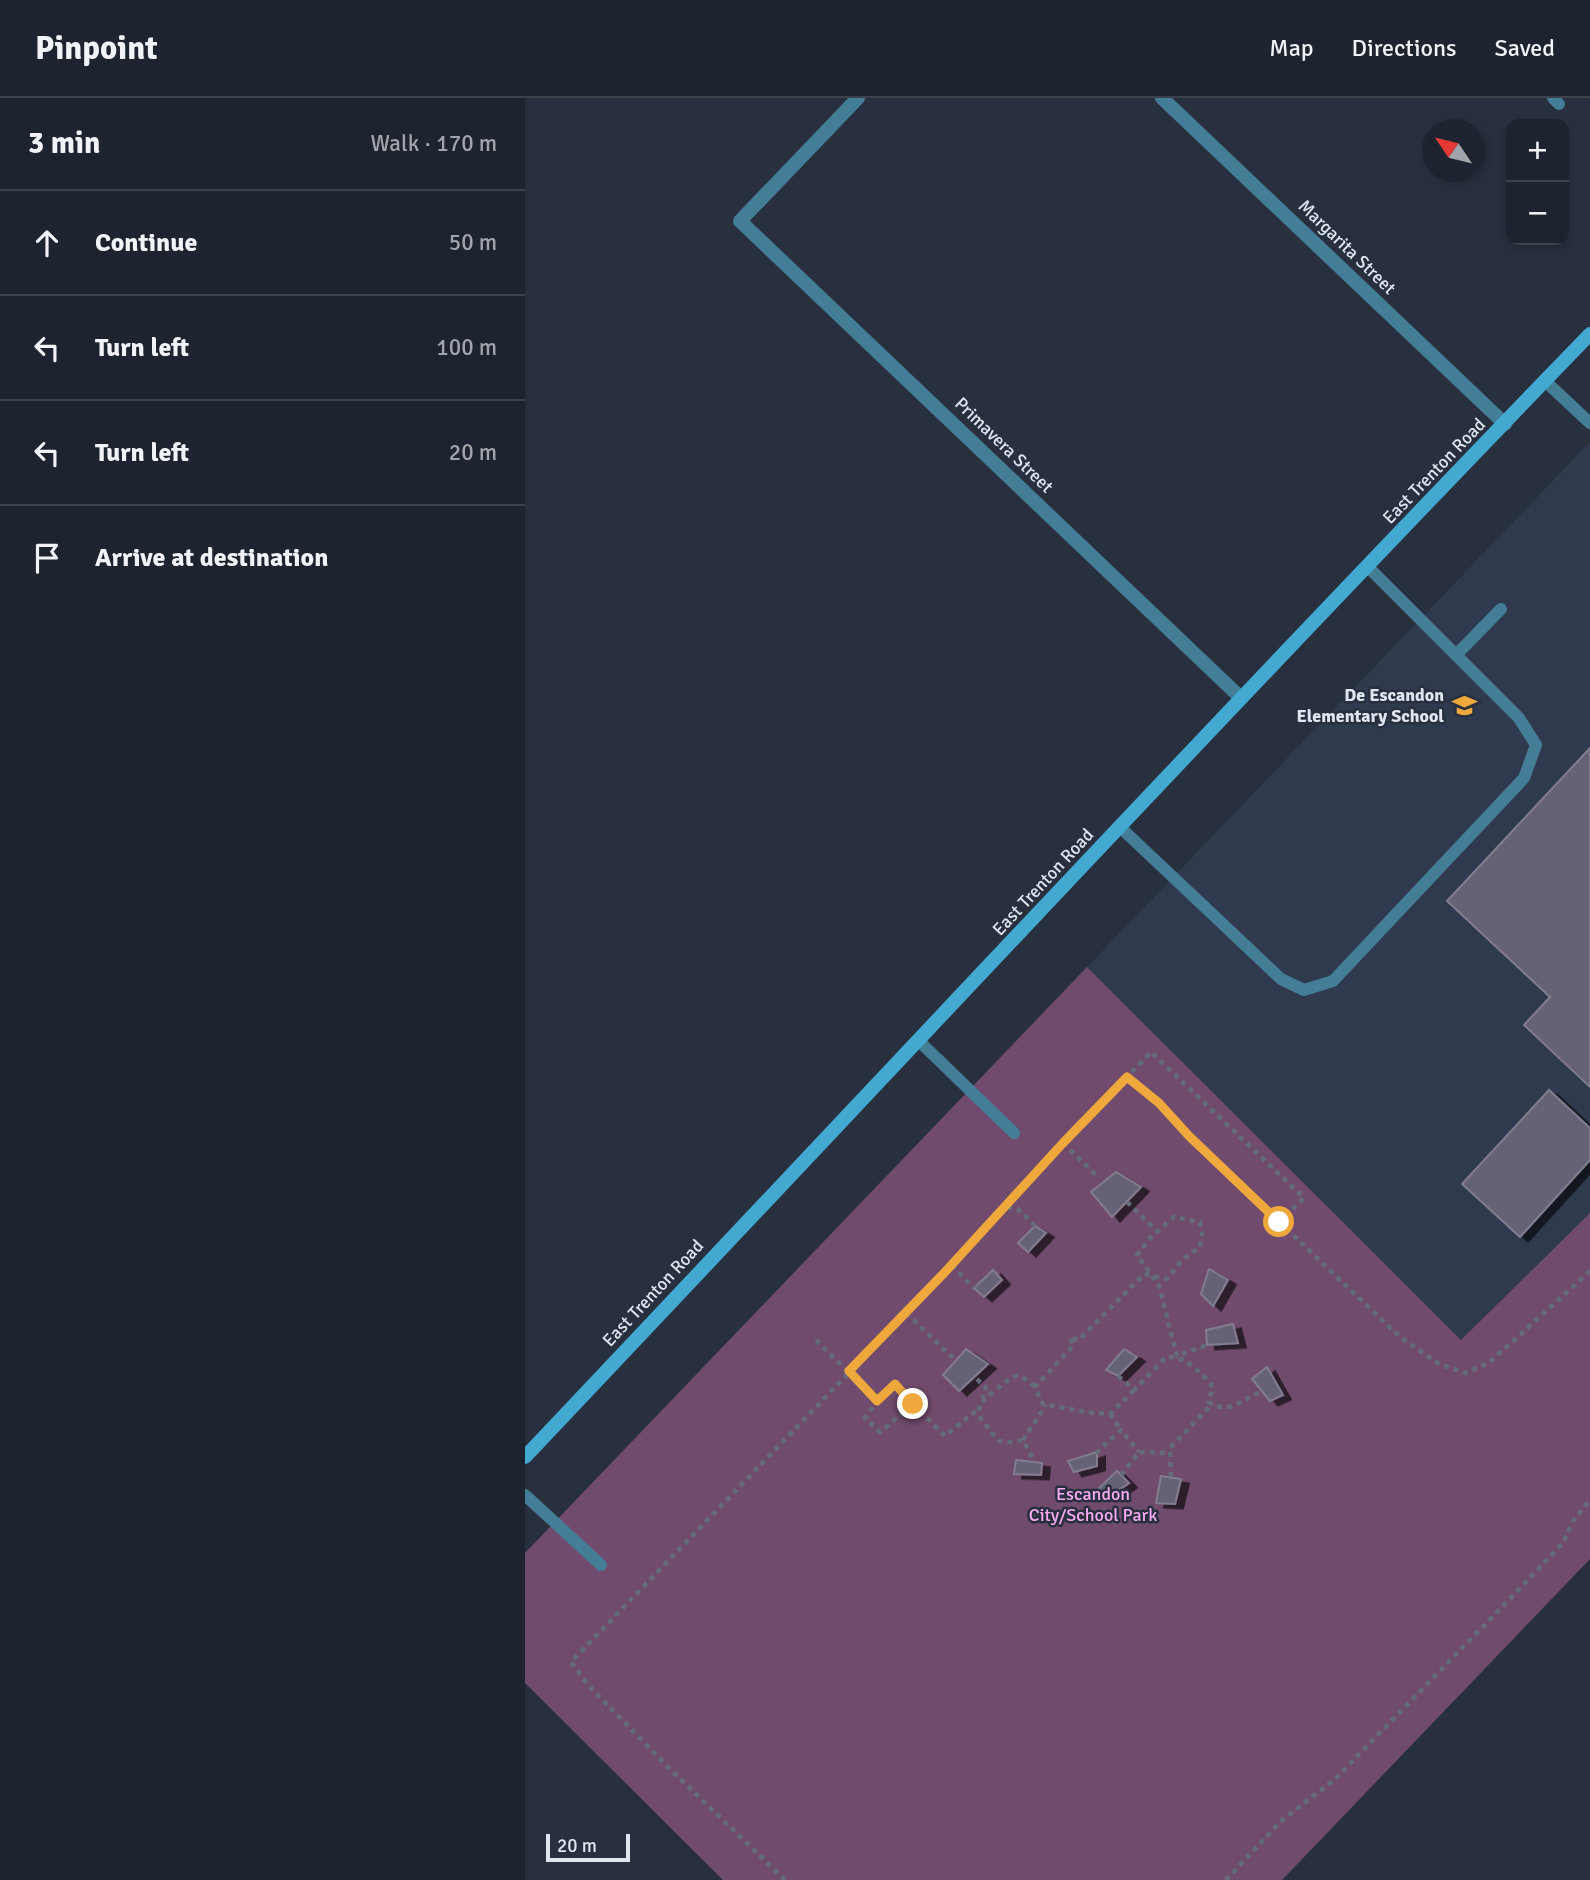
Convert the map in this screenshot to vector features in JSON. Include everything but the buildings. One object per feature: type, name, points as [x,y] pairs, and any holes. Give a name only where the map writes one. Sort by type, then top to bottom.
[{"type":"main road","name":"East Trenton Road","points":[[525,1457],[1241,698],[1590,334]]},
{"type":"street","name":"Primavera Street","points":[[858,98],[740,221],[1241,698]]},
{"type":"street","name":"Margarita Street","points":[[1161,98],[1505,424]]},
{"type":"lane","points":[[1545,381],[1590,424]]},
{"type":"lane","points":[[1121,828],[1281,979],[1304,990],[1333,981],[1524,778],[1536,745],[1519,718],[1369,566]]},
{"type":"lane","points":[[1456,655],[1501,609]]},
{"type":"lane","points":[[919,1041],[1014,1133]]},
{"type":"lane","points":[[525,1495],[601,1565]]},
{"type":"path","points":[[785,1880],[666,1765],[589,1686],[571,1662],[952,1265],[1063,1143],[1151,1052],[1304,1198],[1279,1222]]},
{"type":"path","points":[[1127,1077],[1159,1103],[1189,1136],[1400,1337],[1439,1364],[1466,1373],[1490,1362],[1590,1271]]},
{"type":"path","points":[[1063,1143],[1098,1177]]},
{"type":"path","points":[[1127,1202],[1156,1230]]},
{"type":"path","points":[[1007,1207],[1019,1210],[1035,1226]]},
{"type":"path","points":[[1035,1387],[1074,1345],[1069,1338],[1079,1340],[1144,1274],[1152,1274],[1167,1279],[1182,1260],[1200,1247],[1200,1222],[1174,1217],[1150,1238],[1137,1255],[1152,1274],[1159,1286],[1177,1356],[1201,1373],[1213,1387],[1209,1402],[1219,1408],[1231,1407],[1259,1392]]},
{"type":"path","points":[[952,1265],[974,1288]]},
{"type":"path","points":[[906,1313],[955,1360]]},
{"type":"path","points":[[816,1340],[877,1401]]},
{"type":"path","points":[[1110,1414],[1166,1357],[1177,1356],[1207,1345]]},
{"type":"path","points":[[913,1404],[880,1432],[865,1418],[877,1401],[895,1384],[945,1436],[976,1410],[988,1394],[1015,1375],[1026,1378],[1035,1387],[1043,1404],[1110,1414],[1139,1452],[1170,1453]]},
{"type":"path","points":[[1118,1376],[1134,1390]]},
{"type":"path","points":[[977,1379],[986,1388],[979,1405],[981,1419],[999,1441],[1023,1440],[1046,1405]]},
{"type":"path","points":[[1171,1478],[1170,1448],[1212,1404]]},
{"type":"path","points":[[1096,1453],[1121,1430]]},
{"type":"path","points":[[1023,1440],[1032,1457]]},
{"type":"path","points":[[1121,1475],[1139,1452]]},
{"type":"path","points":[[1226,1880],[1280,1822],[1334,1780],[1508,1601],[1563,1543],[1573,1521],[1590,1500]]},
{"type":"shaded area","name":"De Escandon Elementary School","points":[[1590,442],[1590,1213],[1461,1341],[1087,967]]},
{"type":"green space","name":"Escandon City/School Park","points":[[1087,967],[1461,1340],[1590,1213],[1590,1559],[1282,1880],[723,1880],[525,1683],[525,1553]]},
{"type":"place","name":"De Escandon Elementary School","points":[[1464,705]]},
{"type":"route","points":[[913,1404],[895,1384],[877,1401],[849,1371],[1007,1207],[1063,1143],[1127,1077],[1159,1103],[1189,1136],[1279,1222]]}]
